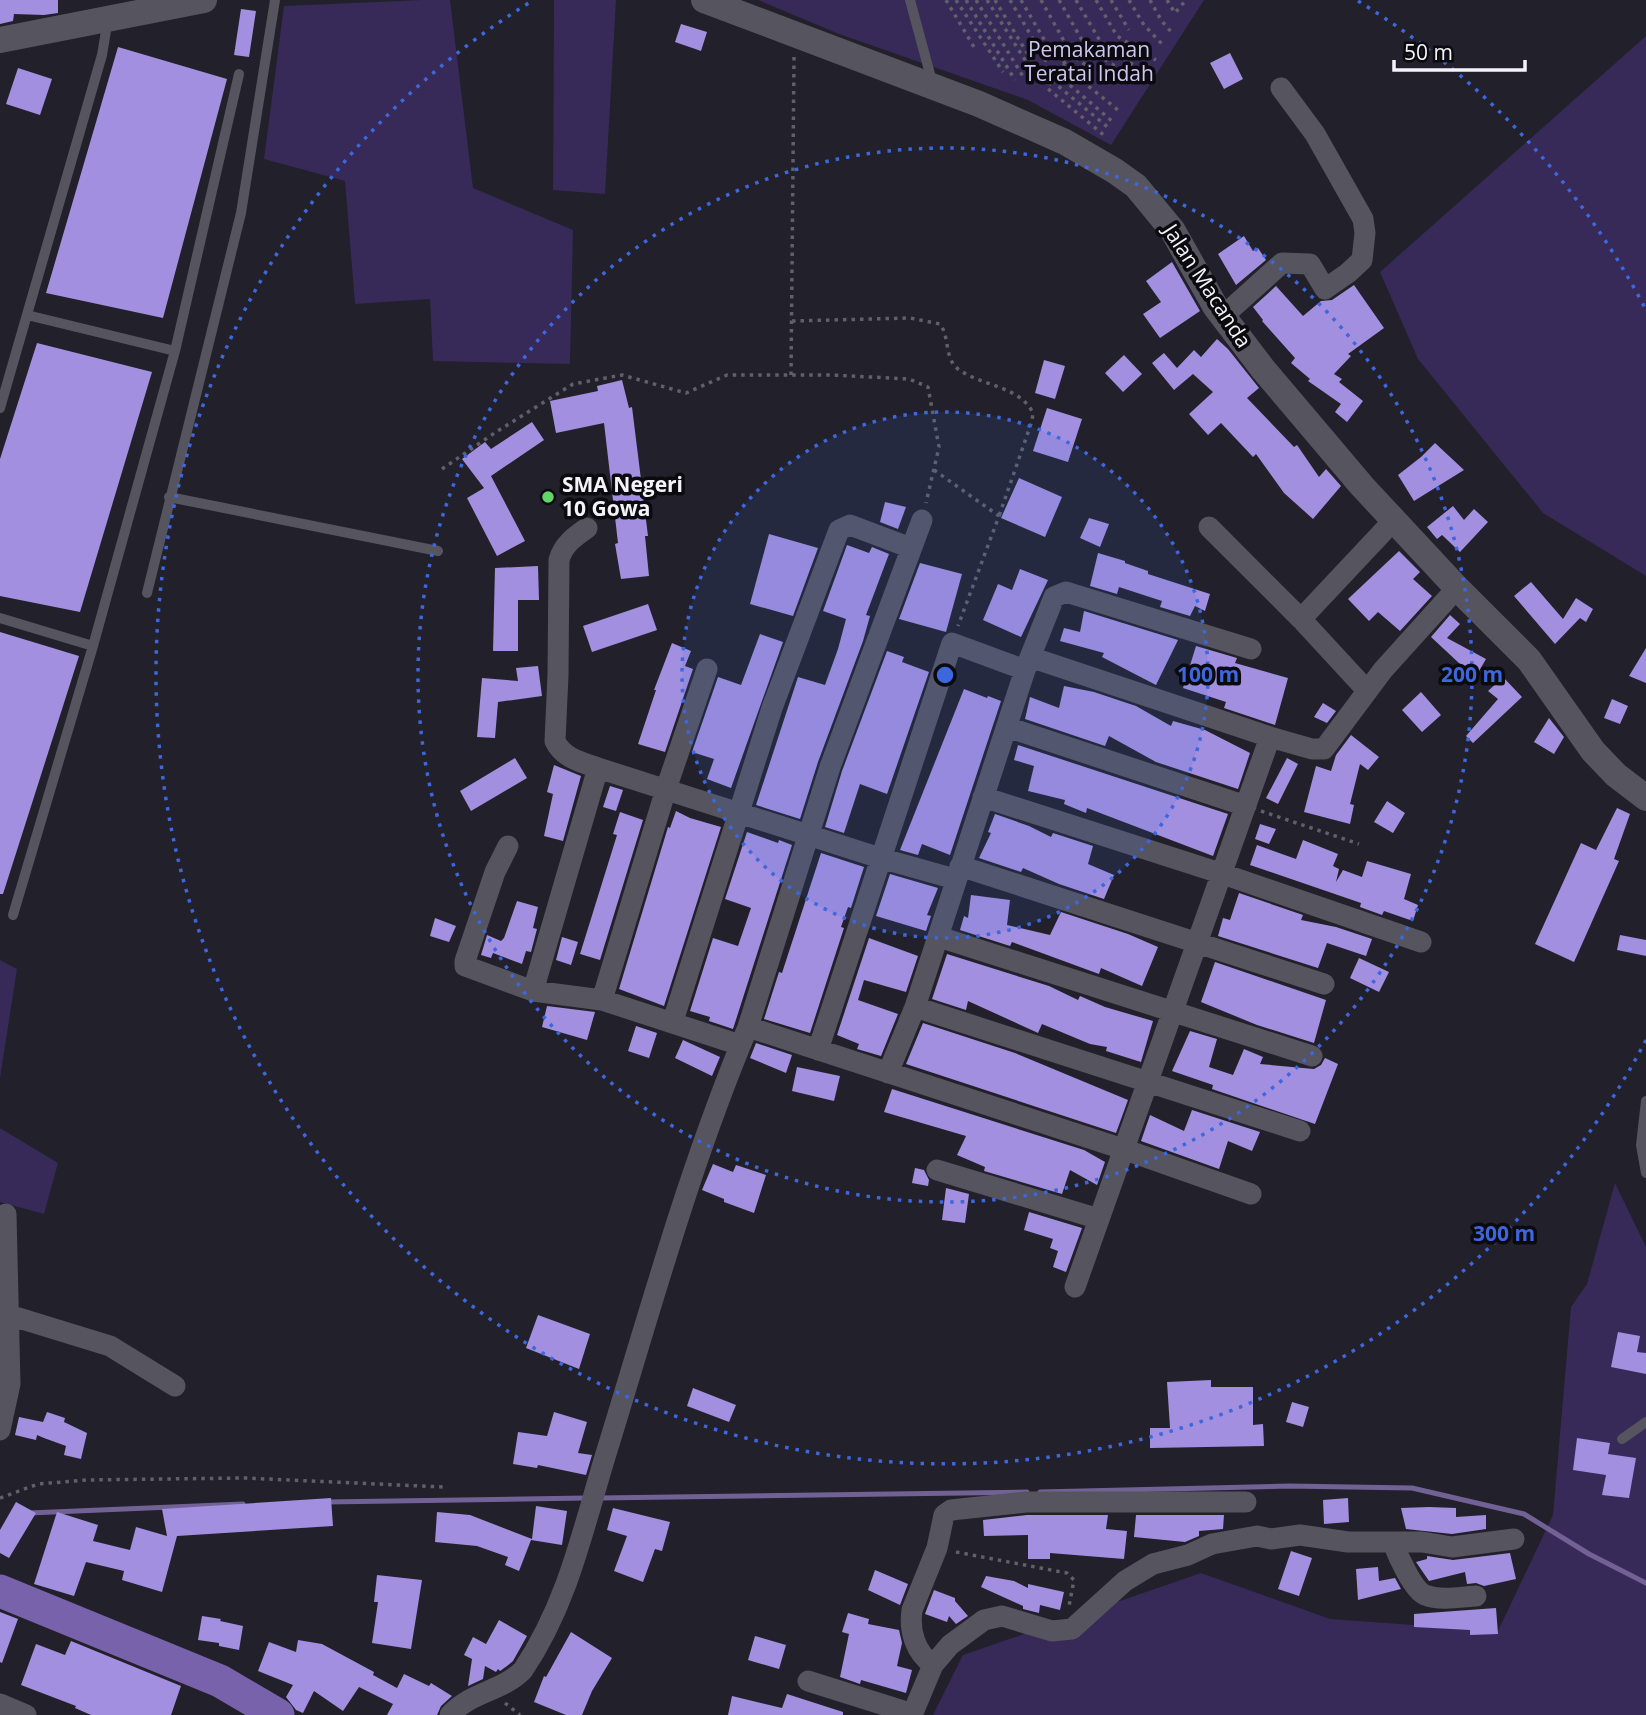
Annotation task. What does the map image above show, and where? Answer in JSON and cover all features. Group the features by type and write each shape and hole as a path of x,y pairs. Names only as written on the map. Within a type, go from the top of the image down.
{"main road":[{"path":"0,1591 220,1681 278,1715"}],"street":[{"path":"0,40 204,0"},
{"name":"Jalan Macanda","path":"704,0 979,104 1065,142 1115,171 1136,187 1173,232 1222,317 1335,454 1457,588 1529,660 1593,751 1616,775 1646,798"},
{"path":"1222,317 1282,264 1310,264 1325,289 1362,260 1365,240 1363,219 1315,134 1281,88"},
{"path":"450,1715 464,1702 518,1675 531,1658 562,1598 577,1558 701,1147 744,1036 830,766 922,520"},
{"path":"1301,619 1394,520"},
{"path":"673,1021 772,708 839,530 850,525 911,548"},
{"path":"1209,527 1301,619 1361,684"},
{"path":"587,528 562,550 559,559 555,741 567,756 880,858 958,873 1324,984"},
{"path":"818,1050 952,643 1312,749 1326,747 1383,670 1457,588"},
{"path":"888,1073 915,1007 983,797 1052,601 1060,593 1066,592 1251,649"},
{"path":"602,1000 666,789 707,669"},
{"path":"1007,727 1246,806"},
{"path":"1075,1287 1147,1080 1199,944 1270,737"},
{"path":"533,991 598,768"},
{"path":"983,797 1223,874 1421,942"},
{"path":"508,846 495,873 464,964 469,969 533,991 602,1000 673,1021 818,1050 1123,1149 1251,1194"},
{"path":"939,937 1312,1056"},
{"path":"915,1007 1300,1131"},
{"path":"937,1170 1099,1219"},
{"path":"0,1430 10,1384 6,1214"},
{"path":"9,1315 110,1346 175,1386"},
{"path":"933,1665 915,1642 910,1620 937,1548 944,1516 957,1508 1026,1502 1246,1502"},
{"path":"808,1681 912,1715 933,1665 950,1645 984,1620 1010,1616 1052,1631 1072,1629 1125,1581 1153,1564 1188,1555 1212,1544 1259,1536 1271,1539 1300,1535 1348,1542 1422,1542 1452,1547 1514,1539"},
{"path":"1393,1543 1399,1559 1419,1591 1441,1597 1476,1596"},
{"path":"0,1704 26,1715"}],"lane":[{"path":"147,593 241,213 275,0"},
{"path":"910,0 934,87"},
{"path":"0,408 102,55 108,19"},
{"path":"13,915 93,646 176,351 239,74"},
{"path":"27,315 176,351"},
{"path":"169,497 438,551"},
{"path":"0,618 93,646"},
{"path":"1646,1101 1641,1145 1646,1174"},
{"path":"1622,1439 1646,1422"}],"path":[{"path":"946,0 974,47"},
{"path":"956,0 1003,72"},
{"path":"966,0 1015,79"},
{"path":"976,0 1024,78"},
{"path":"986,0 1032,71"},
{"path":"995,0 1038,71"},
{"path":"1010,0 1049,66"},
{"path":"1021,0 1056,60"},
{"path":"1041,0 1073,57 1109,79"},
{"path":"1059,0 1086,47 1141,83"},
{"path":"1076,0 1103,46 1146,73"},
{"path":"1096,0 1117,36 1156,60"},
{"path":"1111,0 1129,30"},
{"path":"1129,0 1144,25 1162,44"},
{"path":"1150,0 1172,33"},
{"path":"1167,0 1175,13 1186,0"},
{"path":"791,375 794,53 802,36"},
{"path":"1073,57 1062,65 1047,88 1105,136"},
{"path":"1062,65 1118,110"},
{"path":"1057,74 1114,122"},
{"path":"1052,81 1110,129"},
{"path":"792,321 910,318 940,324 956,368 1023,399 1032,413 1032,421 999,516 952,643"},
{"path":"442,469 573,384 622,374 686,393 727,375 909,379 928,387 939,447 922,520"},
{"path":"933,470 999,516"},
{"path":"1246,806 1359,844"},
{"path":"0,1498 38,1484 86,1480 246,1478 443,1487"},
{"path":"937,1548 1061,1571 1074,1580 1073,1591"}],"green space":[{"path":"450,0 473,188 573,230 570,364 433,361 430,299 355,304 345,181 264,159 284,6"},
{"path":"554,0 616,0 605,194 553,190"},
{"name":"Pemakaman Teratai Indah","path":"758,0 1204,0 1111,145 1028,100 839,34"},
{"path":"1646,36 1646,576 1543,513 1418,359 1380,272"},
{"path":"0,960 17,969 0,1078"},
{"path":"0,1128 58,1163 44,1214 0,1202"},
{"path":"1615,1183 1646,1247 1646,1715 933,1715 963,1655 1201,1573 1330,1619 1498,1631 1553,1515 1571,1307 1587,1284"}],"building":[{"path":"0,0 58,0 58,13 14,14 13,21 0,24"},
{"path":"241,9 256,11 249,57 234,55"},
{"path":"681,24 707,32 701,51 675,42"},
{"path":"118,47 227,79 163,318 46,293"},
{"path":"1230,53 1243,79 1224,89 1210,63"},
{"path":"18,68 52,79 40,115 6,104"},
{"path":"1244,236 1253,251 1258,248 1266,260 1236,285 1218,254"},
{"path":"1172,262 1200,311 1160,338 1143,314 1161,302 1146,281"},
{"path":"1354,285 1384,328 1348,354 1351,356 1334,374 1342,379 1339,382 1363,401 1347,422 1335,412 1341,404 1308,381 1310,379 1291,363 1295,358 1253,307 1276,286 1303,316 1321,301 1332,300"},
{"path":"1217,339 1259,388 1247,398 1294,447 1297,445 1319,477 1326,469 1341,486 1313,519 1284,493 1256,454 1253,457 1221,423 1208,435 1189,414 1213,392 1193,374 1174,390 1152,363 1164,353 1177,368 1194,350 1201,357"},
{"path":"37,343 152,372 80,612 0,596 0,459"},
{"path":"1124,355 1142,374 1123,392 1105,373"},
{"path":"1044,360 1065,366 1055,399 1035,393"},
{"path":"622,380 629,408 632,407 648,536 645,536 649,576 621,579 615,544 618,543 604,423 556,433 550,401 598,391 597,386"},
{"path":"1047,408 1082,419 1068,462 1033,451"},
{"path":"532,422 544,440 491,476 525,541 497,556 467,498 484,488 462,459 485,442 491,449"},
{"path":"1435,443 1464,470 1414,501 1398,475"},
{"path":"1019,478 1062,497 1045,537 1001,518"},
{"path":"885,502 906,507 898,529 880,522"},
{"path":"1453,506 1464,520 1474,509 1488,522 1460,552 1442,535 1437,539 1427,527"},
{"path":"1089,518 1109,524 1100,547 1080,538"},
{"path":"769,534 818,548 793,616 750,604"},
{"path":"847,545 869,553 872,547 889,554 866,615 870,616 863,641 800,819 756,805 798,677 825,685 838,649 846,619 823,611"},
{"path":"1399,551 1420,572 1413,579 1432,596 1400,631 1378,612 1369,621 1348,599"},
{"path":"1098,553 1125,561 1148,571 1148,574 1210,594 1205,611 1195,606 1190,616 1160,607 1162,601 1119,587 1117,594 1090,586"},
{"path":"920,563 962,574 946,632 899,619"},
{"path":"538,566 539,600 518,600 518,651 493,651 495,568"},
{"path":"1020,569 1048,580 1021,637 983,620 998,584 1012,590"},
{"path":"1531,582 1563,619 1576,598 1593,609 1586,622 1580,618 1555,644 1514,596"},
{"path":"648,604 657,630 592,652 583,626"},
{"path":"1084,611 1178,640 1156,685 1102,657 1104,653 1060,641 1064,628 1080,632"},
{"path":"1450,615 1460,624 1447,638 1486,659 1475,678 1431,637"},
{"path":"0,632 79,656 3,894 0,894"},
{"path":"760,634 783,642 731,788 707,779 714,759 692,752 718,677 741,685"},
{"path":"672,643 691,651 685,666 693,669 665,752 638,744"},
{"path":"1196,646 1237,658 1235,663 1288,678 1275,725 1224,708 1226,702 1183,688"},
{"path":"1646,648 1646,683 1629,676"},
{"path":"887,651 904,657 902,662 929,672 887,794 860,784 844,833 825,827 842,771"},
{"path":"538,666 542,696 498,702 495,738 477,737 482,678 518,681 516,668"},
{"path":"1503,677 1522,697 1473,743 1466,736 1498,699 1488,691"},
{"path":"1064,686 1094,692 1136,706 1171,726 1173,721 1205,730 1250,753 1238,789 1156,762 1109,736 1105,746 1025,719 1030,697 1059,708"},
{"path":"964,689 1001,701 950,855 922,844 918,855 900,850"},
{"path":"1421,692 1441,715 1422,732 1402,710"},
{"path":"1612,699 1628,706 1620,724 1604,718"},
{"path":"1323,703 1336,711 1327,723 1314,717"},
{"path":"1549,718 1564,737 1554,754 1534,742"},
{"path":"1351,735 1379,757 1368,770 1360,764 1350,804 1354,805 1350,824 1304,812 1316,766 1331,771 1336,755"},
{"path":"1018,745 1228,814 1213,856 1087,808 1086,813 1064,804 1065,800 1028,791 1034,766 1014,760"},
{"path":"515,758 527,778 471,811 460,791"},
{"path":"1287,758 1298,764 1278,804 1266,798"},
{"path":"554,765 581,776 563,841 544,836 553,794 547,792"},
{"path":"610,786 623,790 616,811 603,807"},
{"path":"1387,801 1405,813 1393,833 1374,822"},
{"path":"1617,808 1630,814 1614,859 1619,861 1574,962 1535,944 1581,843 1596,850"},
{"path":"676,811 721,827 664,1006 619,989 668,827 670,828"},
{"path":"620,812 643,820 600,960 580,954 617,835 613,834"},
{"path":"995,814 1051,837 1053,833 1093,846 1088,864 1114,875 1104,899 1023,868 1021,872 979,858 991,833 988,832"},
{"path":"1260,824 1276,829 1269,844 1255,839"},
{"path":"747,832 792,845 733,1029 709,1021 710,1017 690,1011 713,938 738,946 751,908 725,899"},
{"path":"1303,840 1338,854 1333,866 1339,869 1336,882 1343,870 1362,877 1367,861 1411,874 1404,899 1418,905 1413,921 1384,911 1382,915 1360,907 1361,903 1250,865 1257,845 1296,859"},
{"path":"821,853 864,867 851,908 848,907 841,927 844,928 810,1033 764,1019"},
{"path":"890,874 938,888 927,915 931,916 926,931 876,916"},
{"path":"1239,893 1303,915 1301,920 1336,927 1372,939 1366,956 1327,943 1318,968 1218,936 1223,918 1230,920"},
{"path":"971,895 1010,900 1007,925 1050,935 1061,912 1158,947 1142,986 1101,968 1099,974 1012,942 1010,946 960,930 964,916 968,918"},
{"path":"517,901 538,907 533,928 537,929 531,952 526,951 522,964 493,953 491,958 481,955 487,935 501,941 504,938"},
{"path":"435,918 456,926 449,942 430,936"},
{"path":"1620,935 1646,940 1646,956 1617,950"},
{"path":"562,937 578,942 571,965 556,960"},
{"path":"869,938 918,956 906,992 864,980 858,1000 898,1014 881,1056 857,1049 859,1044 837,1035"},
{"path":"947,954 1049,986 1078,1000 1080,996 1105,1007 1153,1021 1141,1062 1106,1051 1107,1047 1090,1044 1042,1024 1038,1033 968,1001 966,1010 932,999"},
{"path":"1359,958 1389,972 1379,992 1350,978"},
{"path":"1215,962 1326,1000 1314,1043 1257,1025 1201,1002"},
{"path":"547,1006 595,1012 587,1040 542,1027"},
{"path":"923,1023 1015,1053 1128,1100 1116,1133 906,1064"},
{"path":"636,1026 657,1033 649,1058 628,1051"},
{"path":"1190,1031 1217,1039 1209,1067 1233,1075 1244,1049 1263,1057 1260,1064 1314,1069 1321,1065 1325,1058 1338,1064 1315,1124 1212,1089 1213,1085 1172,1071"},
{"path":"683,1040 720,1057 712,1076 675,1058"},
{"path":"756,1043 792,1055 786,1073 750,1058"},
{"path":"797,1067 840,1076 834,1101 792,1091"},
{"path":"892,1089 1084,1150 1105,1162 1097,1185 1070,1170 1062,1194 984,1171 985,1167 957,1155 966,1136 884,1112"},
{"path":"1192,1110 1260,1132 1252,1151 1228,1141 1219,1169 1141,1141 1150,1115 1184,1131"},
{"path":"713,1164 733,1172 736,1165 766,1175 754,1213 702,1190"},
{"path":"915,1168 924,1170 929,1180 928,1186 912,1183"},
{"path":"946,1188 969,1194 965,1223 942,1220"},
{"path":"1029,1212 1082,1228 1066,1272 1053,1267 1058,1251 1050,1248 1053,1239 1024,1230"},
{"path":"538,1315 590,1334 579,1369 526,1348"},
{"path":"1618,1332 1640,1336 1637,1352 1646,1353 1646,1374 1611,1367"},
{"path":"1211,1380 1211,1387 1253,1387 1253,1425 1263,1424 1264,1446 1150,1448 1150,1428 1170,1428 1167,1382"},
{"path":"693,1388 736,1405 729,1422 687,1406"},
{"path":"1292,1402 1309,1407 1303,1427 1286,1422"},
{"path":"47,1412 65,1418 64,1422 87,1433 81,1459 64,1455 66,1446 37,1435 36,1440 15,1435 19,1417 43,1422"},
{"path":"554,1412 587,1422 578,1453 592,1455 586,1475 538,1465 537,1468 513,1464 518,1432 547,1436"},
{"path":"1577,1438 1610,1443 1608,1454 1636,1458 1629,1498 1602,1495 1606,1475 1573,1470"},
{"path":"331,1498 333,1526 177,1536 162,1592 122,1580 124,1571 86,1562 74,1596 34,1584 57,1512 98,1525 93,1541 130,1550 136,1527 167,1536 162,1509"},
{"path":"1348,1498 1349,1522 1324,1524 1323,1500"},
{"path":"16,1502 36,1513 9,1558 0,1553 0,1530"},
{"path":"536,1506 567,1511 562,1545 531,1540 519,1571 505,1565 508,1557 477,1546 435,1542 437,1512 470,1515 532,1539"},
{"path":"613,1508 670,1522 662,1551 655,1549 643,1582 614,1571 627,1536 607,1530"},
{"path":"1401,1508 1456,1508 1456,1517 1486,1515 1486,1529 1452,1534 1406,1529"},
{"path":"1027,1515 1108,1515 1106,1529 1127,1531 1124,1559 1050,1553 1050,1559 1028,1559 1028,1535 984,1536 983,1520"},
{"path":"1136,1515 1224,1515 1223,1529 1199,1531 1199,1536 1185,1542 1134,1537"},
{"path":"1291,1551 1312,1558 1299,1596 1278,1589"},
{"path":"1510,1553 1516,1579 1484,1586 1467,1584 1465,1572 1429,1581 1416,1562 1427,1559 1427,1556 1453,1560"},
{"path":"1378,1567 1379,1581 1395,1578 1401,1589 1358,1600 1356,1569"},
{"path":"875,1570 908,1584 900,1605 868,1590"},
{"path":"377,1575 422,1580 411,1649 372,1643 378,1602 374,1602"},
{"path":"986,1576 1014,1581 1028,1588 1028,1584 1064,1592 1060,1610 1040,1605 1039,1613 1023,1609 1023,1606 981,1587"},
{"path":"934,1590 955,1598 968,1616 956,1624 949,1616 947,1622 925,1614"},
{"path":"1496,1608 1498,1634 1470,1635 1470,1630 1414,1627 1414,1614"},
{"path":"0,1612 18,1619 2,1663 0,1662"},
{"path":"848,1613 869,1619 868,1624 899,1630 902,1643 897,1666 912,1670 906,1693 840,1677 849,1634 842,1632"},
{"path":"202,1616 243,1626 239,1650 198,1640"},
{"path":"499,1620 527,1636 513,1661 496,1672 485,1666 483,1679 468,1686 472,1659 464,1655 473,1637 486,1644"},
{"path":"571,1632 612,1658 592,1691 582,1715 566,1715 534,1702 544,1676 546,1677"},
{"path":"755,1636 786,1645 779,1669 748,1660"},
{"path":"298,1640 322,1644 374,1672 373,1675 397,1688 404,1674 429,1686 431,1683 452,1696 441,1706 437,1715 387,1715 393,1704 359,1687 343,1711 314,1691 303,1713 296,1710 286,1697 293,1685 258,1671 269,1642 296,1652"},
{"path":"71,1641 181,1686 171,1715 91,1715 75,1708 76,1706 21,1685 36,1644 65,1655"},
{"path":"787,1694 843,1712 843,1715 728,1715 732,1696 782,1708"}],"waterway":[{"path":"1040,1492 1289,1486 1412,1488 1524,1514 1589,1554 1646,1583"},
{"path":"599,1498 1027,1492"},
{"path":"326,1502 586,1498"},
{"path":"29,1513 243,1504"}],"place":[{"name":"SMA Negeri 10 Gowa","path":"548,497"}]}
